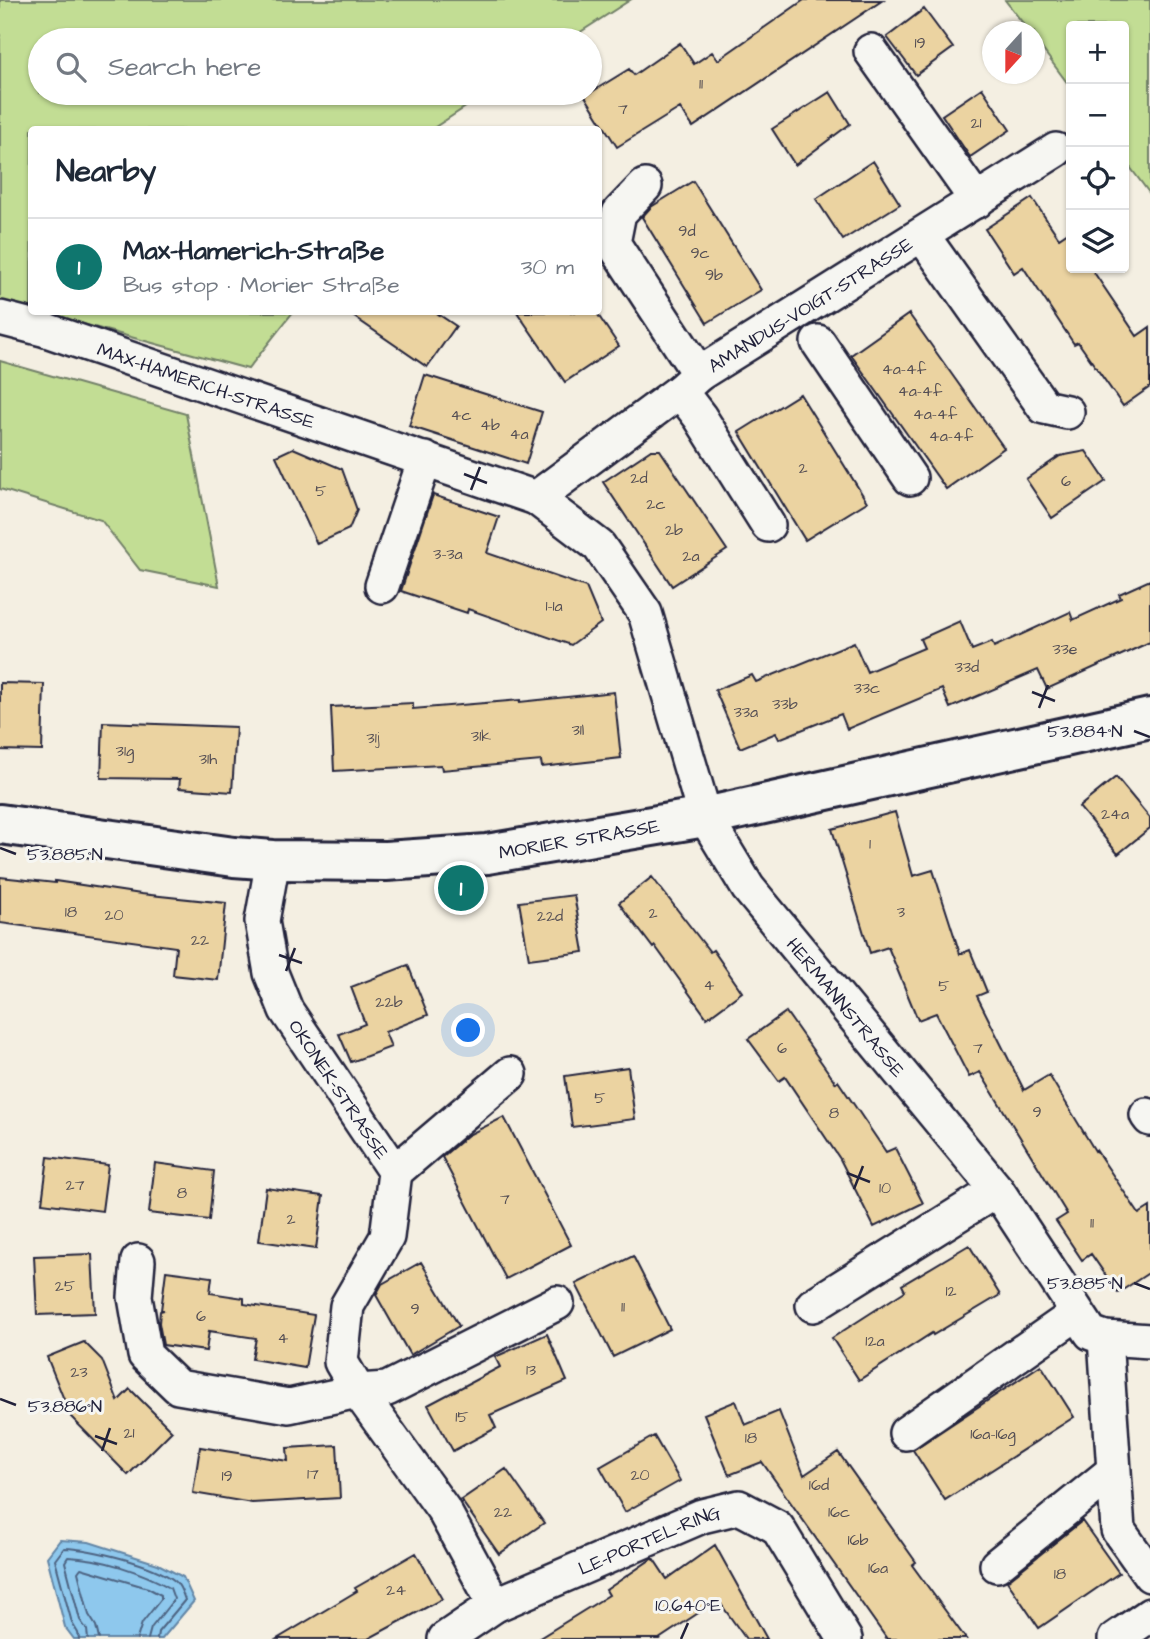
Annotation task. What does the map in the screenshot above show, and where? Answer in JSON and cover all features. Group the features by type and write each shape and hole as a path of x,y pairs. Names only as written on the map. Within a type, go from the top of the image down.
{"main road":[{"name":"MORIER STRASSE","path":"0,824 272,860 386,861 487,854 705,817 1150,718"}],"street":[{"path":"871,51 977,201"},
{"name":"AMANDUS-VOIGT-STRASSE","path":"536,498 689,383 1056,150"},
{"name":"AMANDUS-VOIGT-STRASSE","path":"645,186 619,213 613,243 689,383"},
{"name":"AMANDUS-VOIGT-STRASSE","path":"922,234 1044,407 1067,411"},
{"name":"MAX-HAMERICH-STRASSE","path":"0,318 43,330 536,498 599,546 645,613 705,817"},
{"path":"818,342 910,478"},
{"path":"689,383 700,417 768,525"},
{"path":"382,586 425,459"},
{"name":"HERMANNSTRASSE","path":"705,817 748,887 997,1190 1091,1333 1105,1338"},
{"name":"OKONEK-STRASSE","path":"272,860 262,921 271,973 293,1021 395,1172 387,1237 347,1306 341,1362 358,1391 443,1509 495,1605"},
{"path":"395,1172 510,1074"},
{"path":"813,1306 997,1190"},
{"path":"138,1261 135,1297 145,1355 178,1387 289,1406 358,1391 387,1389 557,1303"},
{"path":"906,1433 1076,1314"},
{"path":"1150,1341 1105,1338 1118,1530 1150,1575"},
{"path":"997,1565 1112,1472"},
{"name":"LE-PORTEL-RING","path":"445,1639 495,1605 702,1516 739,1507 777,1527 845,1639"},
{"path":"1115,1639 1150,1615"}],"green space":[{"path":"0,0 630,0 587,28 28,28 28,105 469,105 437,126 28,126 28,309 0,301"},
{"path":"1005,0 1150,0 1150,194 1129,166 1129,21 1066,21 1066,81 1045,53 1045,21 1021,21"},
{"path":"50,315 291,315 248,369"},
{"path":"0,361 186,414 219,586 140,570 101,520 0,489"}],"water":[{"path":"60,1540 89,1542 158,1564 183,1577 194,1601 162,1639 74,1639 65,1627 47,1557"}],"building":[{"path":"804,0 883,0 693,127 680,108 617,147 591,105 602,105 602,86 629,69 634,75 680,43 694,64 712,52 718,60"},
{"path":"924,9 953,48 916,75 887,37"},
{"path":"982,88 1010,130 970,157 942,115"},
{"path":"830,92 850,124 795,165 772,129"},
{"path":"873,161 900,204 843,240 816,199"},
{"path":"693,181 761,290 707,323 642,217 651,207"},
{"path":"1032,198 1059,238 1066,233 1066,273 1094,273 1137,336 1150,327 1150,387 1123,406 1078,342 1074,344 1023,267 1014,273 985,229"},
{"path":"909,314 1004,448 946,489 851,355"},
{"path":"351,315 440,315 456,326 427,367"},
{"path":"519,315 598,315 619,346 565,382"},
{"path":"425,375 542,412 526,464 409,426"},
{"path":"800,394 867,502 805,540 739,432"},
{"path":"293,448 342,469 357,510 349,529 317,544 276,456"},
{"path":"651,450 660,450 727,550 672,586 603,482"},
{"path":"1086,451 1106,481 1052,518 1026,479 1060,456"},
{"path":"433,495 499,517 487,553 586,587 601,623 571,645 468,609 467,613 401,591"},
{"path":"1150,580 1150,642 1047,689 1038,670 950,708 942,689 847,729 841,714 779,739 776,733 740,748 715,690 752,675 756,682 854,642 867,672 924,648 920,639 960,621 972,650 992,642 994,647 1070,612 1073,620 1121,598 1119,594"},
{"path":"0,683 44,684 42,751 0,750"},
{"path":"614,692 621,758 542,767 541,761 442,770 441,765 334,771 331,707 413,703 413,709"},
{"path":"103,722 236,727 232,792 179,788 180,779 101,778"},
{"path":"1116,777 1150,818 1150,828 1118,854 1079,807"},
{"path":"895,812 913,876 933,870 960,954 970,950 987,992 977,996 1024,1090 1049,1075 1095,1151 1139,1214 1150,1207 1150,1272 1118,1293 1091,1254 1082,1260 1056,1221 1067,1214 980,1072 969,1077 936,1013 918,1020 888,947 870,953 832,829"},
{"path":"0,877 55,881 226,903 218,980 173,975 176,947 0,923"},
{"path":"652,877 710,952 713,950 742,992 707,1018 655,946 653,948 619,903"},
{"path":"574,895 584,952 529,959 519,902"},
{"path":"408,965 428,1015 385,1032 391,1047 351,1062 339,1034 365,1024 351,987"},
{"path":"786,1012 836,1083 838,1081 886,1152 895,1148 923,1203 874,1227 840,1159 785,1077 779,1081 748,1039"},
{"path":"628,1067 635,1119 572,1127 565,1076"},
{"path":"504,1117 571,1245 506,1279 442,1157 468,1135"},
{"path":"48,1157 108,1165 102,1211 42,1203"},
{"path":"155,1163 214,1171 209,1220 149,1213"},
{"path":"266,1188 323,1196 316,1249 259,1241"},
{"path":"969,1245 1000,1295 933,1335 932,1333 859,1380 832,1338 905,1291 902,1285"},
{"path":"92,1254 95,1313 37,1315 34,1256"},
{"path":"633,1256 670,1329 613,1357 576,1284"},
{"path":"421,1262 459,1326 410,1355 376,1295 382,1284"},
{"path":"166,1271 212,1277 210,1293 244,1298 244,1304 314,1315 305,1368 252,1359 256,1338 209,1331 206,1351 163,1345 159,1323 160,1311 164,1310 161,1310"},
{"path":"547,1334 567,1381 490,1415 496,1428 453,1451 428,1405 500,1367 495,1357"},
{"path":"84,1342 102,1360 118,1401 130,1389 172,1431 128,1475 71,1417 47,1357"},
{"path":"1041,1365 1074,1417 945,1500 913,1450"},
{"path":"736,1401 745,1425 779,1411 804,1475 838,1452 916,1562 912,1565 966,1639 887,1639 762,1462 729,1475 704,1414"},
{"path":"654,1436 680,1481 625,1512 600,1467"},
{"path":"337,1445 340,1498 252,1503 193,1493 200,1447 288,1461 287,1448"},
{"path":"506,1469 544,1523 499,1554 461,1500"},
{"path":"1082,1521 1119,1573 1039,1628 1007,1581"},
{"path":"715,1545 767,1639 746,1639 718,1600 659,1639 538,1639 609,1595 606,1590 653,1558 667,1579"},
{"path":"416,1553 442,1599 368,1639 277,1639 357,1591 355,1588"}],"place":[{"name":"Max-Hamerich-Straße","path":"461,888"}]}
